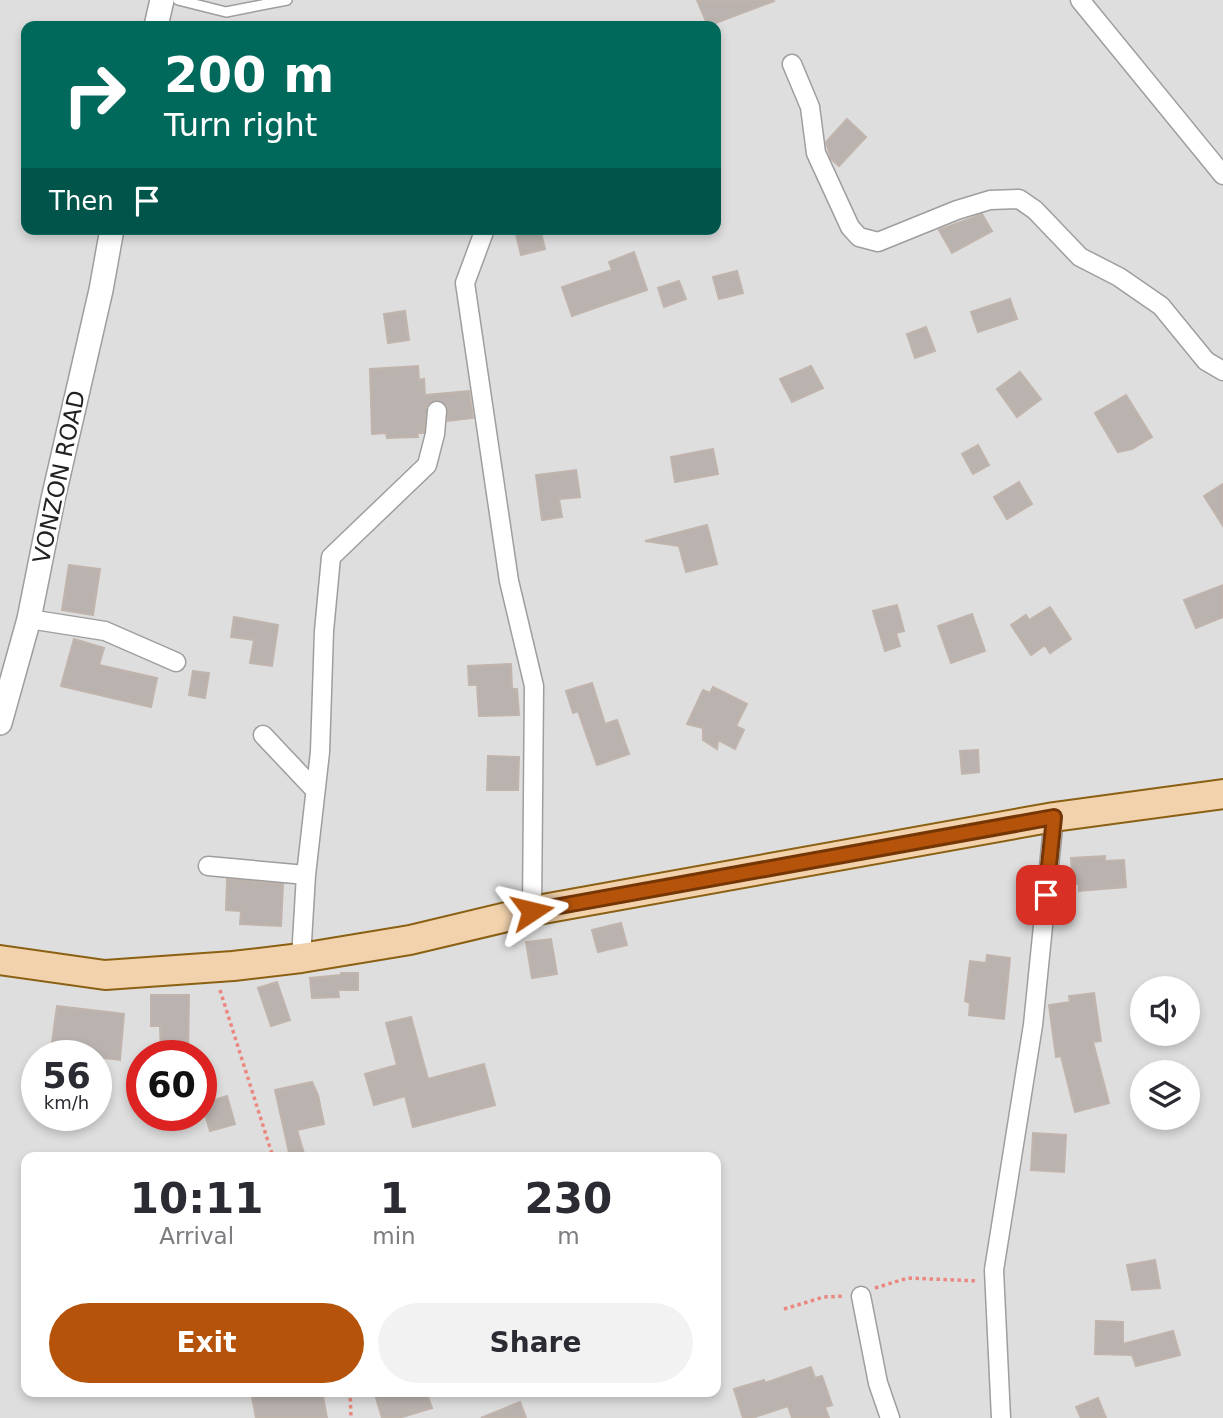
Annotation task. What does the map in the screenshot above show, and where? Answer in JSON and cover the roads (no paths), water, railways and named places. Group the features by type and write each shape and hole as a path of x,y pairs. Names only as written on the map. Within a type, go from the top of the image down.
{"main road":[{"path":"0,960 105,975 214,968 301,958 411,940 532,911 1054,817 1223,794"}],"street":[{"path":"157,21 162,0"},
{"path":"1080,0 1223,174"},
{"path":"792,64 810,107 816,153 850,227 859,237 878,242 957,210 990,200 1019,199 1035,210 1080,257 1119,277 1160,306 1206,361 1223,371"},
{"name":"VONZON ROAD","path":"0,723 29,619 111,235"},
{"path":"483,235 465,283 509,580 534,686 532,911"},
{"path":"301,958 306,875 320,752 324,631 331,557 428,465 437,411"},
{"path":"29,619 105,632 176,662"},
{"path":"263,735 315,790"},
{"path":"1001,1418 994,1270 1033,1025 1054,817"},
{"path":"208,866 306,875"},
{"path":"861,1296 878,1383 890,1418"}],"lane":[{"path":"178,0 226,12 287,0"}]}
